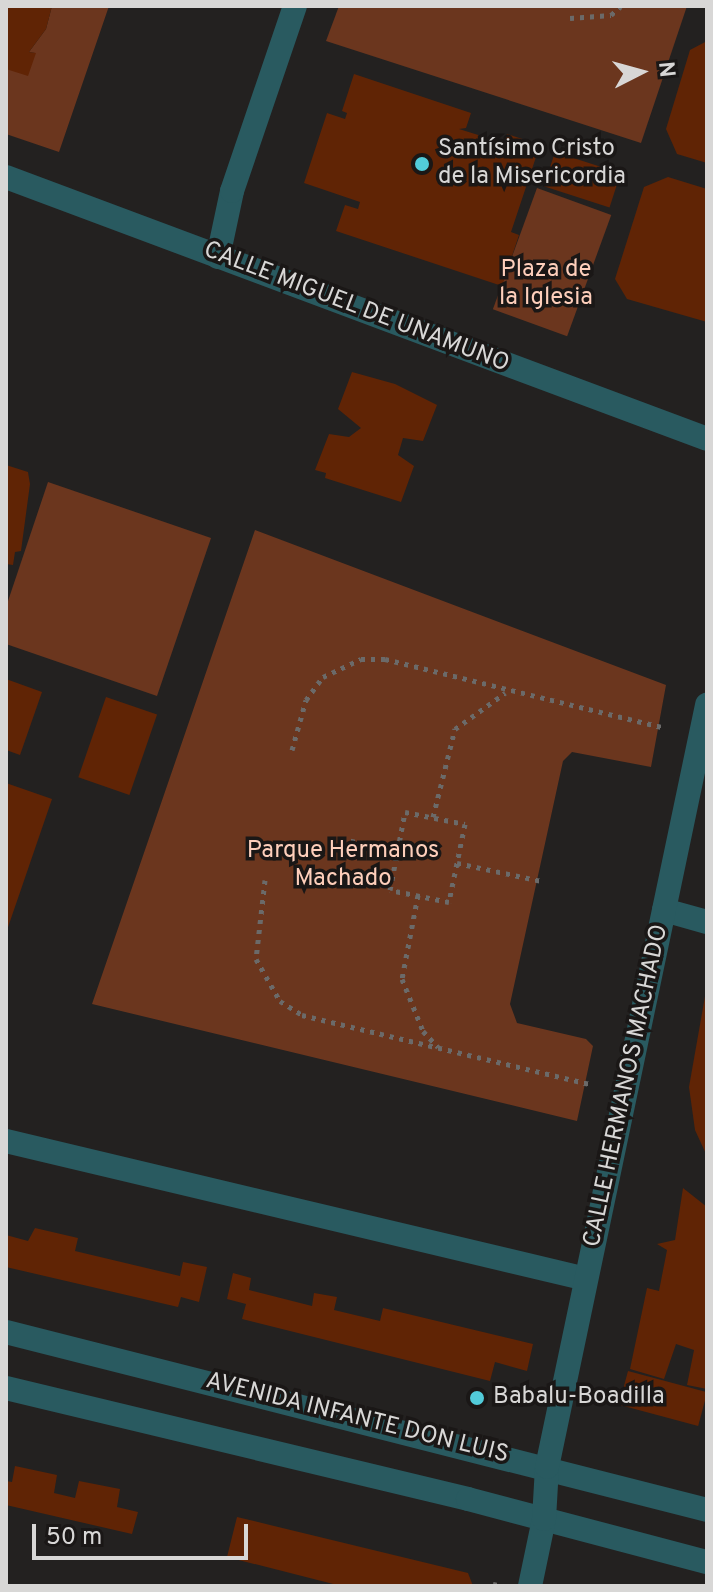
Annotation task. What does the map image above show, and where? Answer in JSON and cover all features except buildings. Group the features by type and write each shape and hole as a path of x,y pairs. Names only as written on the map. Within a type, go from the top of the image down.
{"street":[{"path":"218,257 232,191 295,6"},
{"name":"CALLE MIGUEL DE UNAMUNO","path":"6,177 707,439"},
{"name":"CALLE HERMANOS MACHADO","path":"530,1586 544,1519 547,1467 707,705"},
{"path":"664,910 707,922"},
{"path":"6,1141 586,1279"},
{"name":"AVENIDA INFANTE DON LUIS","path":"6,1332 707,1510"},
{"name":"AVENIDA INFANTE DON LUIS","path":"6,1388 544,1519 707,1562"}],"path":[{"path":"570,18 611,15 621,6"},
{"path":"292,750 306,700 323,677 361,659 385,659 506,693 665,728"},
{"path":"433,817 455,729 506,693"},
{"path":"405,812 465,824 449,902 390,890 398,850 405,812"},
{"path":"341,839 398,850"},
{"path":"457,863 542,881"},
{"path":"265,880 256,959 280,1001 302,1015 593,1085"},
{"path":"418,895 402,979 423,1031 440,1049"},
{"path":"493,1584 503,1586"}],"green space":[{"path":"52,6 109,6 59,152 6,134 6,69 35,53 29,52 46,29"},
{"path":"339,6 687,6 641,143 326,41"},
{"name":"Plaza de la Iglesia","path":"537,188 611,215 567,336 493,309"},
{"path":"48,482 211,538 157,696 6,644 6,607"},
{"name":"Parque Hermanos Machado","path":"255,530 666,685 651,767 572,752 563,761 510,1004 517,1023 586,1039 593,1046 577,1121 92,1004"}],"place":[{"name":"Santísimo Cristo de la Misericordia","path":"422,164"},
{"name":"Babalu-Boadilla","path":"477,1398"}]}
